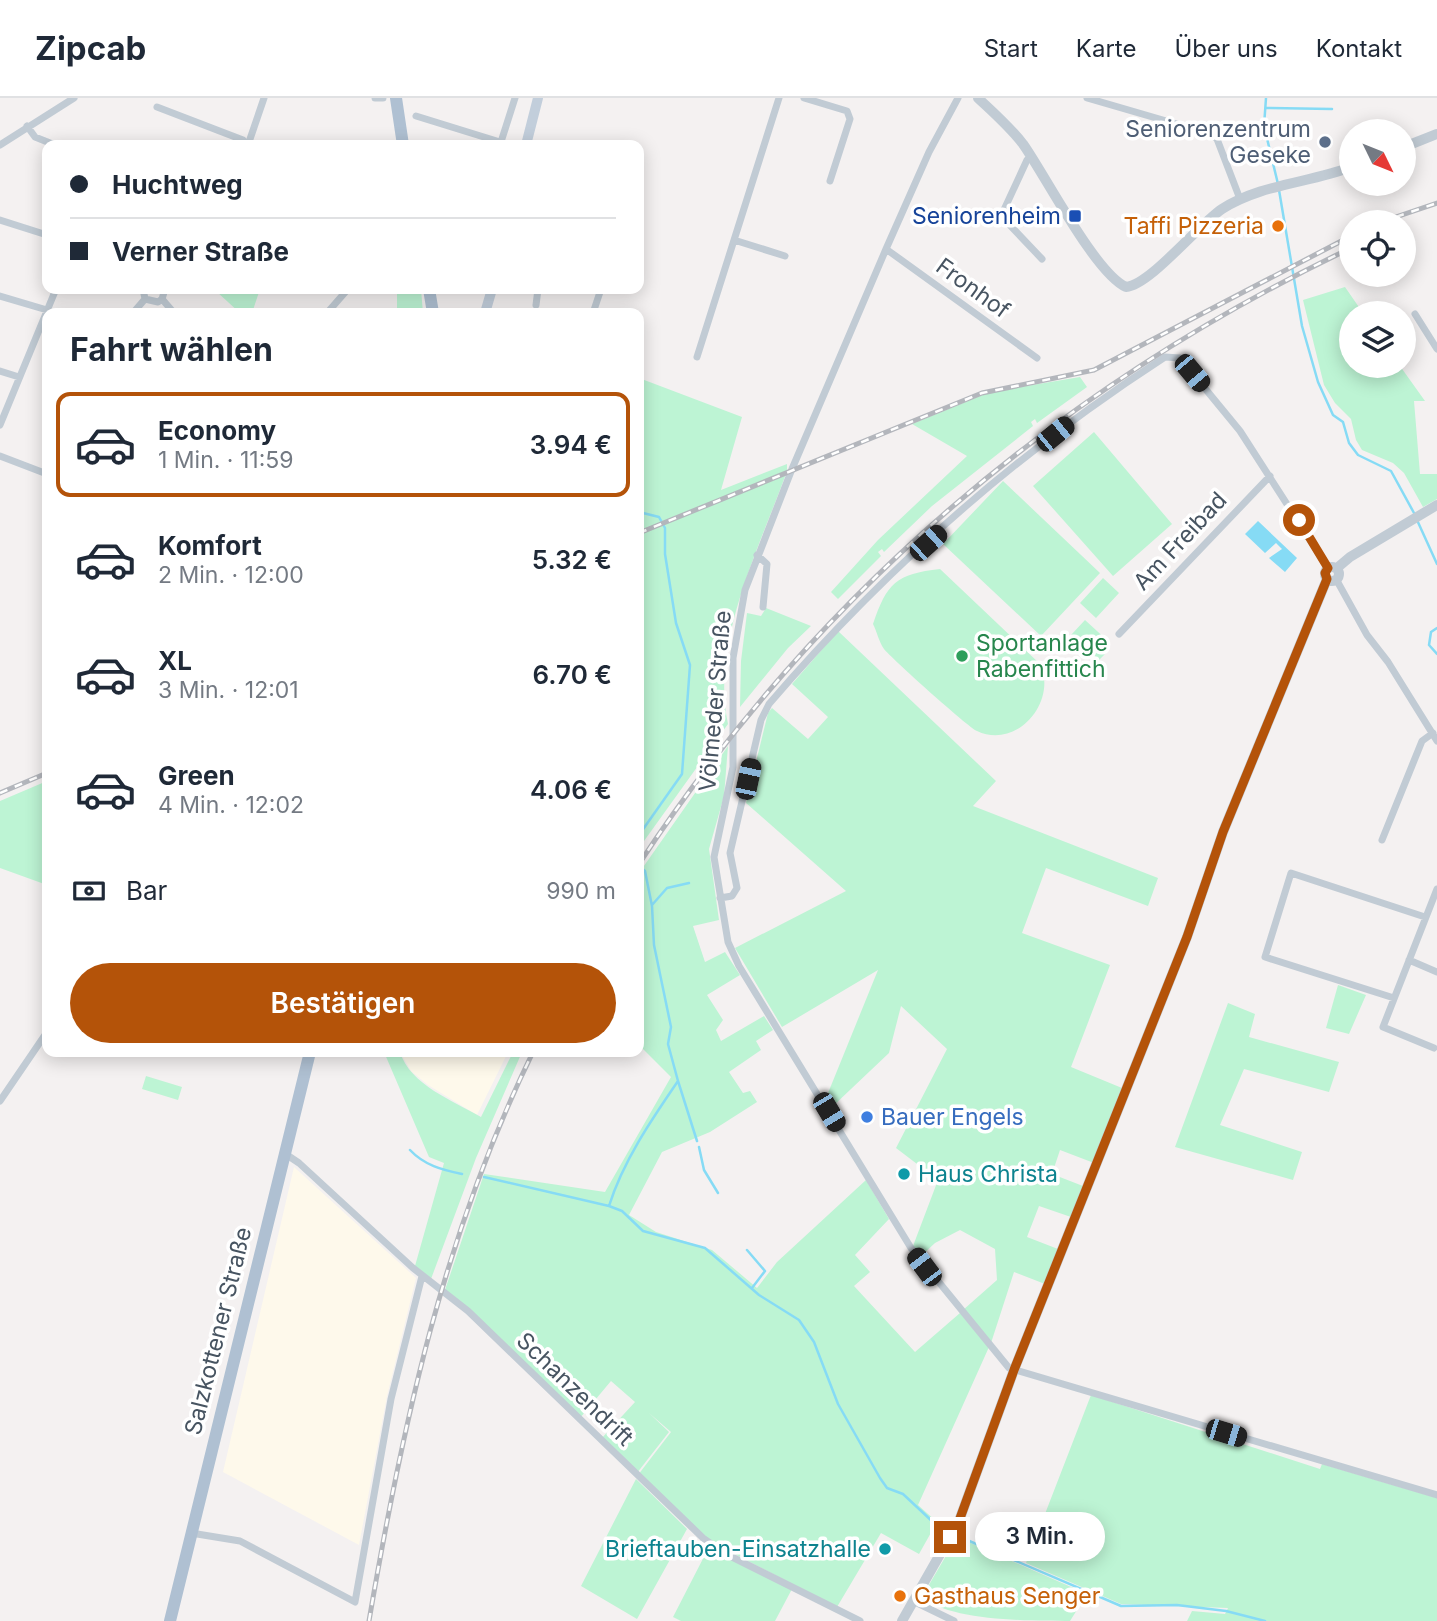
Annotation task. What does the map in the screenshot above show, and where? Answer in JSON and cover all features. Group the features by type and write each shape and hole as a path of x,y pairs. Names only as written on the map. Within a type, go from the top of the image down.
{"main road":[{"path":"396,98 402,140"},
{"path":"527,140 538,98"},
{"name":"Salzkottener Straße","path":"170,1621 309,1057"}],"street":[{"path":"0,145 74,98"},
{"path":"249,140 264,98"},
{"path":"375,98 383,98"},
{"path":"501,140 515,98"},
{"path":"697,357 779,98"},
{"path":"804,98 847,111 850,119 830,181"},
{"name":"Völmeder Straße","path":"958,98 929,152 886,249 757,555 745,590 733,658 733,768 714,857 729,942 739,966 911,1248 938,1285 1009,1368 1437,1495"},
{"path":"978,98 1007,124 1031,157 1066,215 1115,281 1126,287 1135,284 1207,221 1240,199 1339,170"},
{"path":"1087,98 1212,134 1240,199"},
{"path":"157,107 243,140"},
{"path":"416,116 488,140"},
{"path":"27,127 35,137 42,140"},
{"path":"1416,142 1437,134"},
{"path":"1031,157 1027,160 1003,212 1006,221 1042,260"},
{"path":"0,220 42,233"},
{"path":"734,240 785,256"},
{"name":"Fronhof","path":"886,249 1037,358"},
{"path":"144,294 145,299"},
{"path":"145,299 158,302 164,294"},
{"path":"331,308 344,294"},
{"path":"536,304 537,294"},
{"path":"0,296 42,309"},
{"path":"137,308 145,299"},
{"path":"162,299 170,308"},
{"path":"1416,316 1437,349"},
{"path":"0,425 42,322"},
{"path":"720,898 732,896 737,888 730,853 761,720 769,704 855,609 1036,449 1118,387 1173,355 1180,358 1217,403 1270,477 1367,635 1388,662 1435,737 1422,741 1382,840"},
{"path":"0,371 19,377"},
{"path":"0,456 42,472"},
{"name":"Am Freibad","path":"1119,634 1270,477"},
{"path":"902,1621 959,1521 1014,1370 1187,937 1231,812 1332,574 1349,557 1437,505"},
{"name":"Völmeder Straße","path":"757,555 767,564 762,607"},
{"path":"1394,998 1265,957 1291,873 1425,917"},
{"path":"1434,1048 1382,1027 1436,892"},
{"path":"1409,960 1437,972"},
{"path":"0,1101 42,1039"},
{"name":"Schanzendrift","path":"284,1153 299,1163 422,1276 468,1311 703,1538 726,1554 860,1621"},
{"path":"191,1534 240,1541 355,1602 391,1399 422,1276"},
{"path":"913,1601 954,1621"}],"shaded area":[{"path":"403,1057 506,1057 477,1115 428,1085 411,1071"},
{"path":"294,1167 416,1278 387,1396 359,1545 223,1472"}],"green space":[{"path":"1345,287 1355,301 1339,301 1339,378 1409,378 1425,401 1414,401 1420,474 1437,474 1437,499 1423,507 1404,473 1393,463 1362,450 1356,440 1351,419 1335,403 1324,385 1303,300"},
{"path":"219,294 258,294 254,308 235,308"},
{"path":"397,294 421,294 423,308 397,308"},
{"path":"1080,377 1087,387 1037,423 1035,419 1031,422 1033,426 932,506 884,552 882,549 878,552 881,556 838,599 831,592 878,540 967,456 912,424 990,392"},
{"path":"644,380 742,417 721,490 787,464 787,471 752,563 732,628 724,693 728,724 644,841"},
{"path":"1094,432 1172,524 1113,576 1033,486"},
{"path":"1003,481 1100,573 1041,636 943,544"},
{"name":"Sportanlage Rabenfittich","path":"940,569 1040,664 1044,678 1039,706 1030,719 1006,734 992,735 977,731 960,718 889,655 873,624 883,599 895,583 913,574"},
{"path":"1103,578 1119,593 1096,618 1080,603"},
{"path":"766,608 811,626 788,648 740,707 741,661 747,613 761,616"},
{"path":"1085,620 1109,642 1108,651 1099,660 1071,635"},
{"path":"838,631 996,781 973,806 1158,878 1148,906 1046,868 1022,933 1110,965 1071,1067 1122,1088 1094,1163 1060,1150 1052,1174 1083,1186 1071,1217 1039,1206 1027,1237 1058,1249 1045,1284 1014,1272 991,1343 963,1310 997,1280 995,1249 960,1230 935,1243 920,1257 913,1246 938,1180 896,1148 947,1049 901,1006 889,1053 832,1107 826,1098 878,970 782,1027 735,948 846,891 746,803 768,713 772,708 808,739 828,717 792,684"},
{"path":"728,746 724,796 709,849 719,920 693,926 705,962 725,952 740,975 707,995 723,1020 716,1030 721,1041 764,1016 773,1030 756,1041 761,1050 729,1072 743,1093 750,1091 757,1102 710,1132 662,1152 629,1215 656,1232 712,1250 757,1288 777,1262 866,1180 889,1219 855,1255 870,1272 854,1286 915,1352 960,1313 989,1347 918,1505 937,1522 919,1554 881,1533 837,1607 709,1541 638,1475 671,1432 649,1413 669,1432 637,1473 601,1439 635,1402 611,1381 580,1418 445,1290 484,1174 605,1192 671,1077 644,1050 644,866"},
{"path":"42,783 42,883 0,868 0,801"},
{"path":"1338,985 1366,995 1349,1034 1326,1028"},
{"path":"1228,1003 1255,1014 1249,1037 1339,1062 1329,1092 1244,1069 1220,1125 1302,1152 1293,1180 1175,1147"},
{"path":"386,1057 402,1057 413,1074 423,1083 481,1117 511,1057 520,1057 476,1158 431,1279 415,1266 444,1163 429,1157"},
{"path":"146,1076 182,1087 178,1100 142,1089"},
{"path":"1091,1395 1320,1469 1322,1464 1437,1498 1437,1621 1187,1621 1192,1611 1225,1614 1228,1608 1121,1604 1026,1563"},
{"path":"636,1479 687,1529 637,1619 581,1586"},
{"path":"957,1537 1087,1594 1070,1621 989,1618 948,1610 933,1604 923,1595"},
{"path":"709,1547 792,1589 775,1621 681,1621 673,1617"}],"water":[{"path":"1258,521 1297,558 1285,572 1269,558 1282,549 1276,543 1265,553 1245,534"}],"waterway":[{"path":"1266,98 1264,126 1278,184"},
{"path":"1266,108 1332,109"},
{"path":"1279,190 1302,326 1318,382 1333,415 1343,422 1349,443 1358,455 1391,471 1414,513"},
{"path":"644,513 659,517 665,528 665,554 676,623 690,665 682,774 644,828"},
{"path":"1417,520 1437,564"},
{"path":"1437,628 1431,632 1429,645 1437,654"},
{"path":"609,1206 630,1157 678,1081 668,1044 671,1027 654,945 652,906 644,870"},
{"path":"652,905 667,888 689,883"},
{"path":"678,1081 697,1141"},
{"path":"699,1147 704,1170 718,1193"},
{"path":"410,1150 421,1160 462,1174"},
{"path":"484,1177 609,1206 622,1211 643,1231 705,1248 759,1295 799,1320 814,1342 838,1404 880,1478 887,1488 903,1494 934,1523 960,1537 1121,1606 1177,1605 1226,1611 1265,1621"},
{"path":"747,1250 765,1271 752,1288"}],"railway":[{"path":"1416,210 1437,203"},
{"path":"644,531 982,393 1094,370 1339,242"},
{"path":"644,857 708,766 784,673 865,587 952,507 1045,433 1142,365 1244,303 1339,254"},
{"path":"0,793 42,775"},
{"path":"369,1621 396,1474 430,1330 475,1190 531,1057"}],"place":[{"name":"Seniorenzentrum Geseke","path":"1325,142"},
{"name":"Seniorenheim","path":"1075,216"},
{"name":"Taffi Pizzeria","path":"1278,226"},
{"name":"Sportanlage Rabenfittich","path":"962,656"},
{"name":"Bauer Engels","path":"867,1117"},
{"name":"Haus Christa","path":"904,1174"},
{"name":"Brieftauben-Einsatzhalle","path":"885,1549"},
{"name":"Gasthaus Senger","path":"900,1596"}],"route":[{"path":"950,1537 959,1521 1014,1370 1059,1264 1134,1065 1187,937 1231,812 1327,579 1325,571 1328,568 1299,520"}]}
